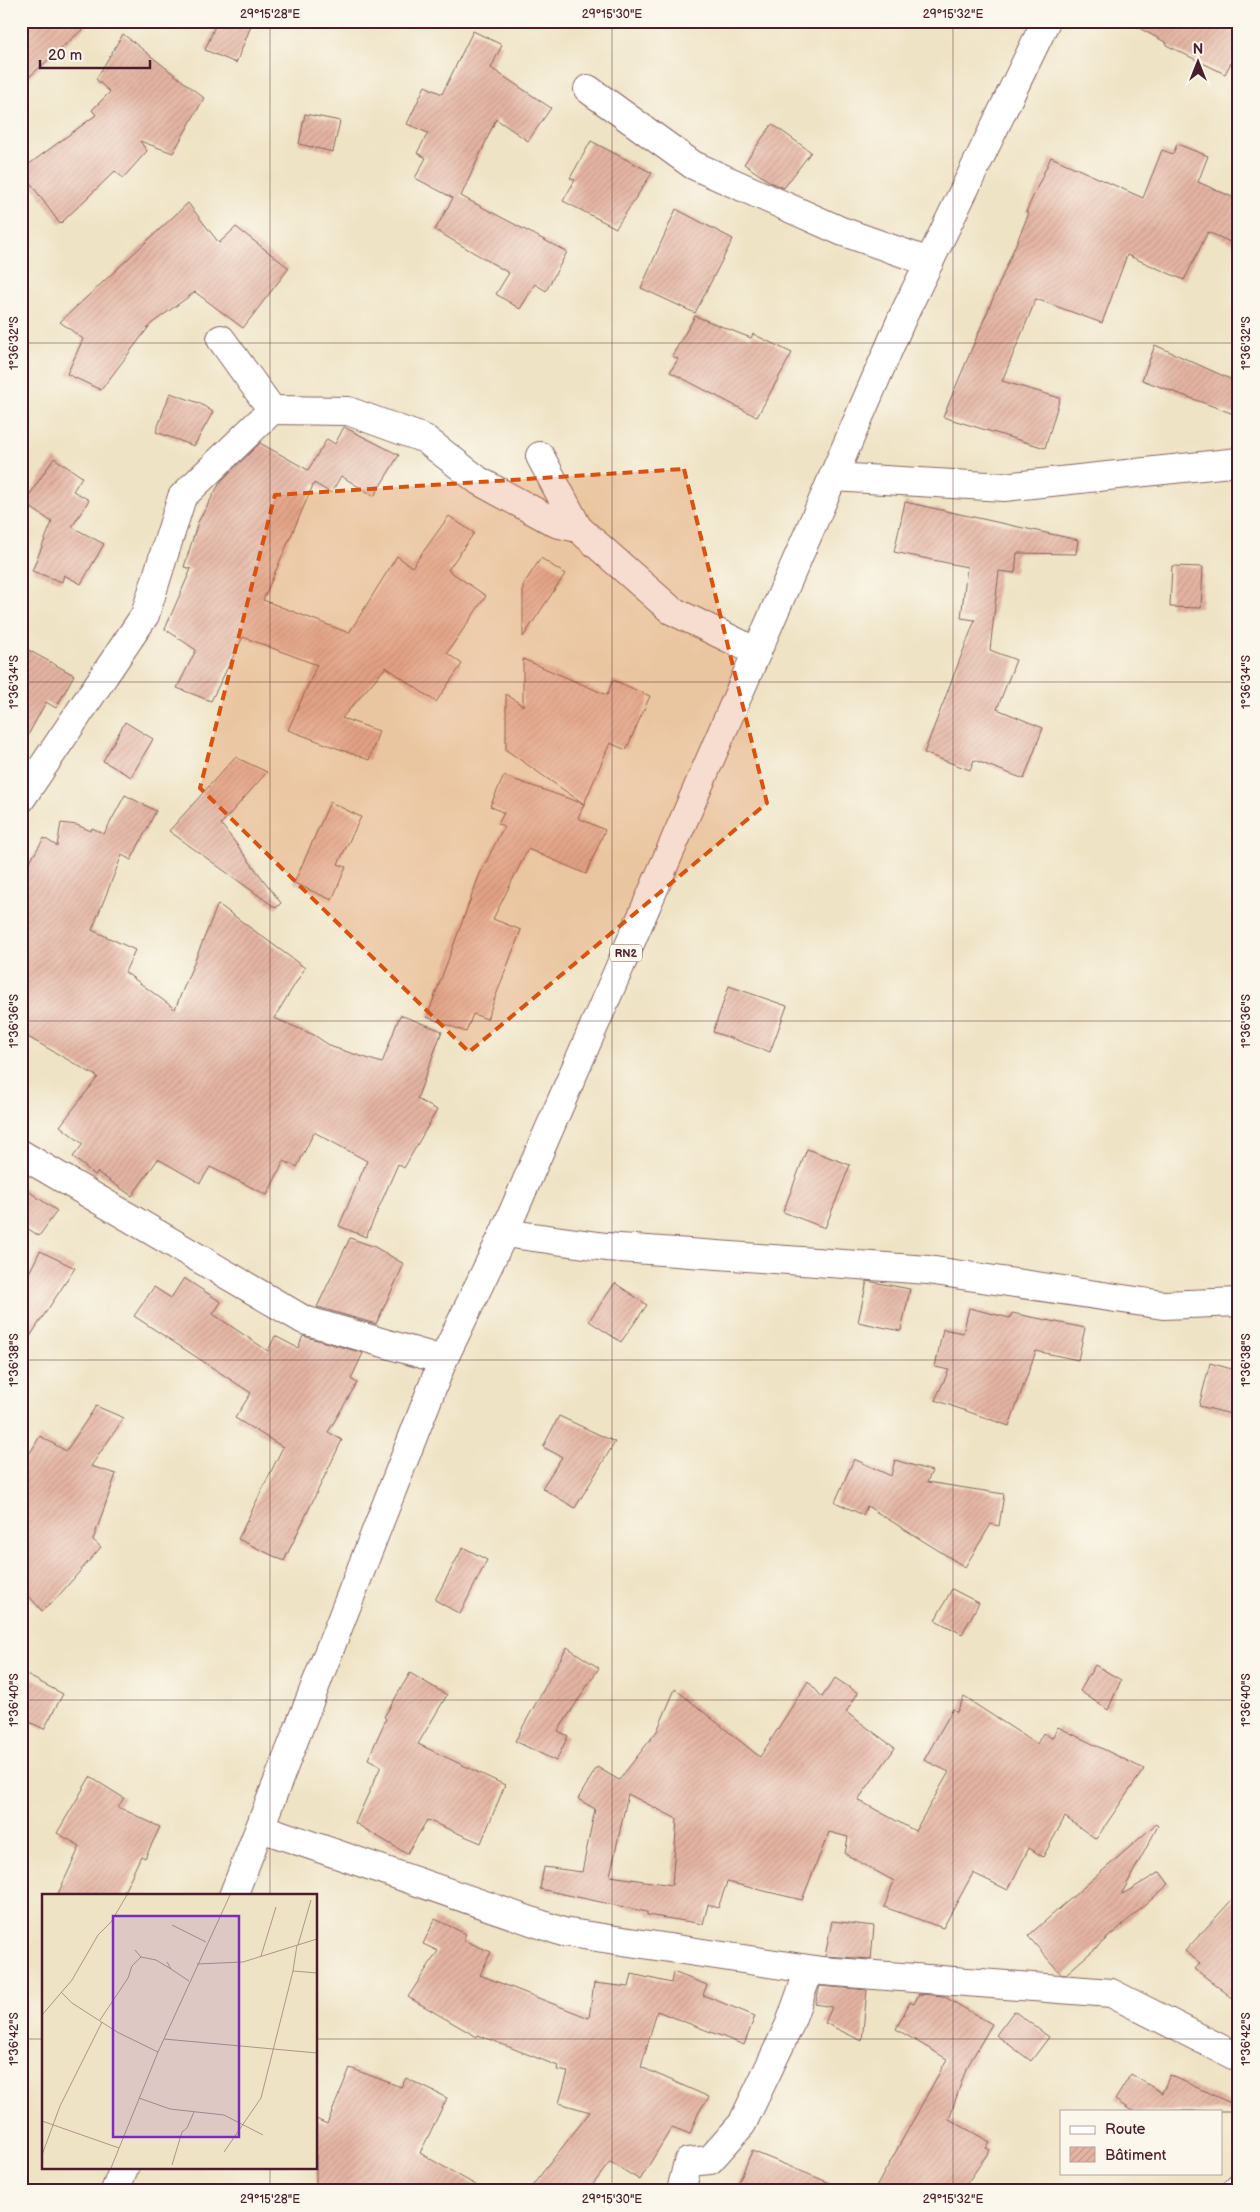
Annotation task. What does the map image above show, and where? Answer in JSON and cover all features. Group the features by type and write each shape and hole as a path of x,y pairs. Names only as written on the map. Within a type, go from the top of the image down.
{"main road":[{"name":"RN2","path":"235,1894 442,1360 504,1232 756,652 929,262 1046,21"},
{"path":"588,89 693,165 841,230 929,262"},
{"path":"221,339 272,410"},
{"path":"21,799 145,615 182,497 272,410 348,411 425,439 479,481 556,523 578,528"},
{"path":"540,456 578,528 671,610 756,652"},
{"path":"833,477 1004,487 1239,462"},
{"path":"21,1154 304,1320 442,1360"},
{"path":"504,1232 606,1247 928,1270 1163,1305 1239,1302"},
{"path":"261,1828 563,1932 809,1970 1111,1993 1239,2058"},
{"path":"680,2191 688,2162 710,2160 742,2124 789,2026 809,1970"},
{"path":"114,2191 123,2170"},
{"path":"1236,2191 1239,2188"}],"highlighted area":[{"path":"684,469 767,803 469,1052 200,788 275,495"}],"building":[{"path":"21,21 92,21 21,84"},
{"path":"217,21 253,21 236,63 205,50"},
{"path":"1126,21 1239,21 1239,48 1225,74 1166,45 1167,43"},
{"path":"473,31 502,45 491,68 551,108 528,141 496,119 461,196 567,252 546,291 535,284 520,309 496,294 509,273 435,230 453,198 415,178 426,158 417,153 428,133 407,124 425,86 442,94"},
{"path":"123,34 204,98 173,153 140,141 147,151 123,178 115,171 60,224 21,170 96,115 92,110 110,92 96,79"},
{"path":"305,114 340,121 333,152 299,144"},
{"path":"772,124 811,152 784,188 770,182 744,164"},
{"path":"591,141 652,173 616,228 563,201 575,180 570,178"},
{"path":"1177,144 1208,156 1198,182 1239,200 1239,246 1208,232 1184,280 1127,255 1102,323 1036,299 1002,381 1060,398 1045,448 943,417 1029,213 1026,212 1051,157 1143,198 1162,150 1173,154"},
{"path":"188,203 219,243 236,227 289,268 243,328 195,292 151,324 101,390 67,374 83,339 60,322"},
{"path":"676,209 733,239 695,313 641,288"},
{"path":"695,316 751,338 753,334 792,353 757,417 670,372 678,359 672,356"},
{"path":"1155,345 1239,383 1239,416 1142,380"},
{"path":"170,393 199,403 213,412 194,446 156,432"},
{"path":"344,427 399,455 374,496 341,476 331,493 314,483 263,600 349,633 397,556 412,567 449,516 474,533 448,570 486,596 447,653 462,664 436,702 386,667 342,718 379,731 369,760 288,730 317,665 243,637 211,701 177,688 196,650 165,629 191,569 184,567 198,522 221,481 260,443 308,470 327,439 335,444"},
{"path":"54,458 82,477 73,491 89,500 72,527 104,544 81,584 64,575 62,582 32,571 52,522 24,503"},
{"path":"905,502 1078,540 1076,554 1017,553 1015,573 999,571 990,650 1016,660 997,709 1043,728 1024,779 974,760 970,770 924,753 975,620 961,618 967,567 894,552"},
{"path":"541,558 565,574 523,637 523,585"},
{"path":"1172,566 1203,567 1201,608 1170,607"},
{"path":"21,646 74,675 56,708 46,702 21,748"},
{"path":"523,659 607,695 613,680 650,696 626,750 610,743 584,804 506,750 506,694 523,706"},
{"path":"125,722 153,739 131,777 103,761"},
{"path":"235,757 267,772 221,824 281,903 276,908 169,831"},
{"path":"504,776 584,804 578,818 605,830 586,874 528,849 493,919 521,930 487,1019 473,1014 466,1032 427,1017 479,876 504,826 498,824 504,813 490,806"},
{"path":"125,795 156,811 131,860 122,855 92,930 135,950 125,972 175,1009 218,904 305,968 274,1018 314,1035 332,1047 382,1063 400,1015 442,1031 417,1099 437,1110 404,1168 398,1164 366,1237 339,1226 367,1161 314,1132 297,1167 284,1161 267,1195 210,1167 200,1183 158,1159 132,1196 97,1172 95,1175 73,1157 83,1144 60,1126 98,1077 21,1033 21,876 44,838 57,846 61,823 77,825 91,831 92,828 104,834"},
{"path":"330,802 361,817 338,864 346,867 332,900 294,883"},
{"path":"729,986 787,1006 770,1052 713,1032"},
{"path":"807,1149 850,1165 825,1228 783,1212"},
{"path":"21,1186 57,1211 39,1236 21,1224"},
{"path":"350,1238 375,1247 404,1264 376,1324 317,1307"},
{"path":"40,1251 75,1268 21,1350 21,1289"},
{"path":"184,1278 221,1302 213,1314 268,1351 275,1336 298,1348 303,1336 363,1353 351,1379 357,1383 328,1432 342,1440 284,1561 238,1539 283,1447 235,1418 251,1393 134,1316 154,1287 171,1298"},
{"path":"867,1281 910,1289 901,1331 858,1322"},
{"path":"615,1283 647,1305 621,1342 589,1321"},
{"path":"969,1308 1010,1318 1012,1313 1085,1328 1078,1360 1036,1351 1009,1426 935,1400 949,1370 935,1367 943,1329 963,1333"},
{"path":"1210,1363 1239,1371 1239,1416 1199,1406"},
{"path":"96,1406 124,1418 91,1466 116,1474 93,1540 101,1547 54,1601 42,1611 21,1587 21,1468 40,1436 66,1451"},
{"path":"559,1416 615,1442 575,1508 542,1488 562,1457 543,1447"},
{"path":"854,1459 891,1476 895,1460 932,1471 927,1482 1004,1494 999,1526 991,1524 965,1567 867,1506 863,1515 835,1502"},
{"path":"463,1547 487,1560 460,1614 435,1600"},
{"path":"952,1589 979,1603 962,1634 935,1620"},
{"path":"567,1647 599,1668 558,1731 568,1736 556,1761 515,1741"},
{"path":"1095,1665 1121,1680 1108,1710 1080,1691"},
{"path":"21,1672 63,1694 44,1729 21,1718"},
{"path":"410,1673 447,1695 418,1744 505,1785 481,1843 427,1820 407,1854 355,1823 381,1766 368,1759 386,1719 384,1717"},
{"path":"835,1678 858,1693 846,1712 895,1748 858,1800 915,1831 949,1772 924,1760 953,1709 957,1712 964,1697 1037,1744 1043,1733 1052,1738 1058,1727 1144,1769 1096,1839 1065,1817 1043,1857 1029,1848 1008,1890 973,1873 943,1928 884,1907 894,1881 845,1854 848,1837 829,1832 802,1900 727,1882 718,1908 708,1905 703,1924 647,1915 647,1912 540,1889 544,1867 582,1872 595,1809 578,1799 597,1767 619,1780 657,1731 675,1689 760,1757 808,1681 822,1697","holes":["628,1794 677,1819 672,1885 610,1876"]},
{"path":"90,1777 124,1798 118,1807 160,1827 145,1858 141,1856 123,1894 58,1894 80,1846 57,1833"},
{"path":"1156,1824 1158,1826 1121,1895 1160,1872 1169,1884 1066,1974 1060,1973 1028,1936"},
{"path":"1239,1892 1239,2003 1195,1969 1200,1963 1185,1951"},
{"path":"435,1919 466,1934 463,1940 491,1952 480,1975 589,2018 594,1983 629,1987 632,1974 671,1983 673,1972 707,1985 703,1995 755,2016 744,2045 657,2011 641,2067 709,2097 699,2111 690,2134 672,2127 640,2180 610,2162 588,2191 528,2191 590,2112 559,2103 568,2072 557,2070 558,2066 478,2035 477,2037 408,1997 438,1951 423,1944"},
{"path":"832,1921 874,1926 871,1959 825,1956"},
{"path":"820,1986 867,1990 862,2041 825,2023 832,2007 815,2004"},
{"path":"919,1994 943,1996 992,2024 966,2069 949,2119 990,2142 986,2148 990,2150 962,2191 874,2191 947,2059 896,2029 910,2002 914,2004"},
{"path":"1014,2011 1049,2037 1031,2061 996,2035"},
{"path":"350,2068 401,2087 406,2078 447,2098 420,2153 486,2191 316,2191 318,2120 327,2124"},
{"path":"1131,2074 1162,2093 1170,2075 1239,2107 1239,2111 1130,2110 1115,2100"},
{"path":"752,2151 847,2190 735,2191"}]}
